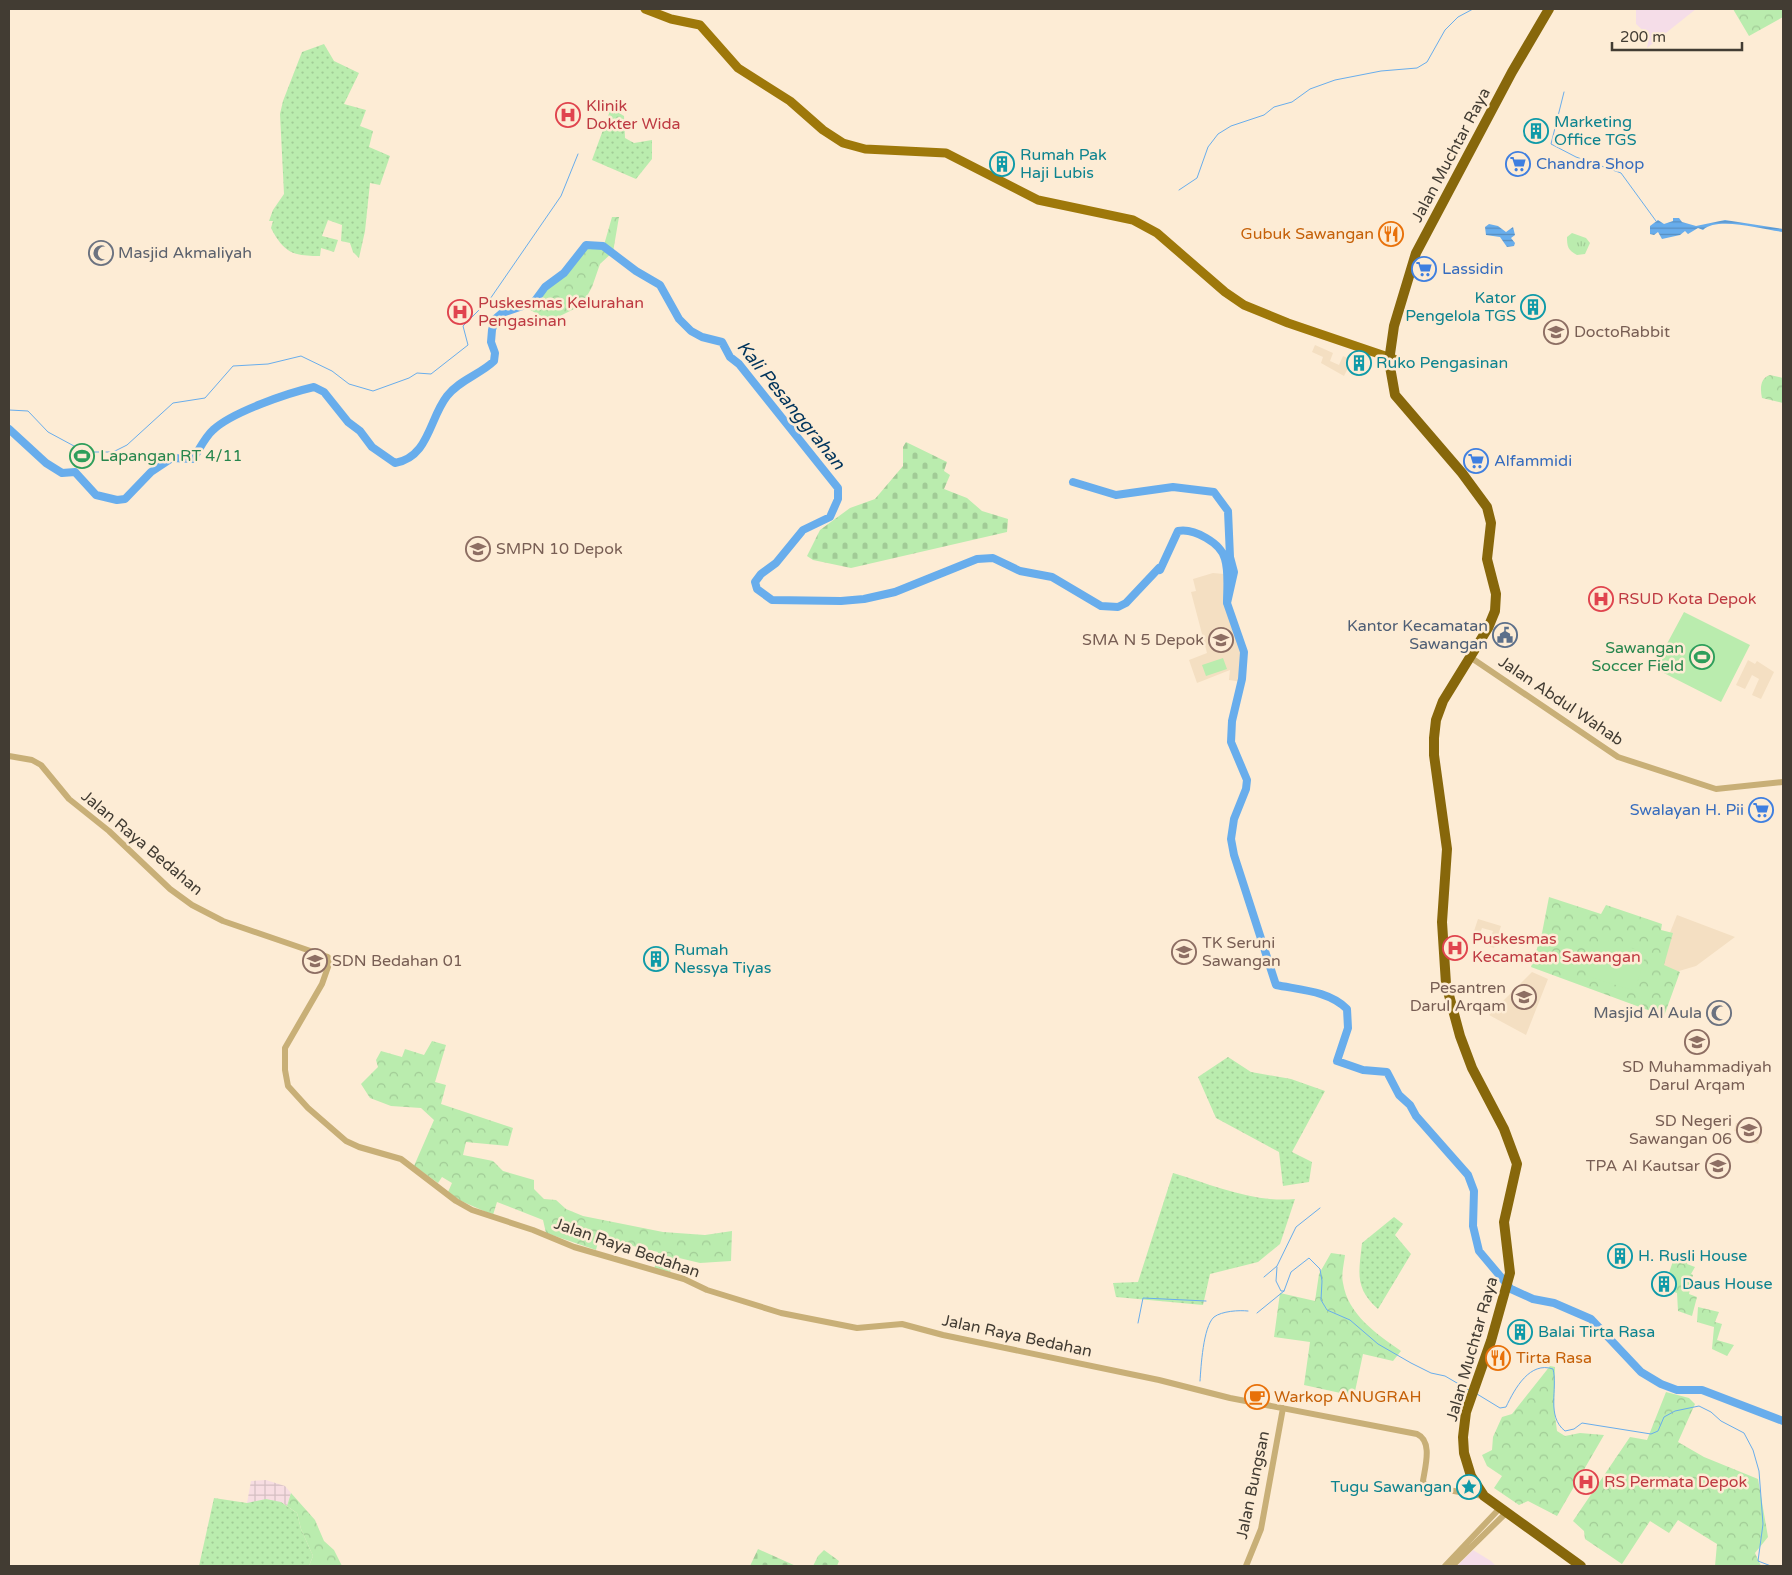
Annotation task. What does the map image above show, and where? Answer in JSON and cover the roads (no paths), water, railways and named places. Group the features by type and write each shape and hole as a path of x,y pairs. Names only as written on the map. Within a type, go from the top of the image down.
{"highway":[{"name":"Jalan Muchtar Raya","path":"1549,9 1507,82 1419,247 1395,323 1392,358 1394,391 1484,502 1489,513 1490,531 1487,560 1496,591 1496,606 1488,628 1444,697 1437,717 1434,755 1446,827 1448,857 1442,922 1446,984 1456,1024 1472,1068 1506,1134 1517,1164 1515,1180 1504,1216 1510,1264 1494,1332 1475,1391 1466,1412 1463,1437 1464,1453 1471,1476 1484,1496 1581,1566"}],"main road":[{"path":"645,9 672,19 700,25 738,68 790,101 823,130 843,143 865,149 946,153 1038,200 1133,220 1157,233 1184,258 1241,303 1288,323 1392,358"}],"street":[{"name":"Jalan Abdul Wahab","path":"1470,657 1622,759 1716,788 1783,782"},
{"name":"Jalan Raya Bedahan","path":"9,756 32,760 41,765 62,793 116,838 170,889 192,905 223,921 328,957 329,964 322,984 285,1048 285,1070 291,1091 346,1141 359,1147 401,1159 456,1201 472,1210 533,1230 574,1247 684,1278 707,1290 781,1312 857,1328 902,1324 942,1335 1159,1380 1230,1398 1422,1436 1427,1443 1424,1484 1428,1488 1462,1491 1484,1496"},
{"name":"Jalan Bungsan","path":"1246,1566 1258,1538 1263,1519 1283,1408"},
{"path":"1462,1491 1471,1476"},
{"path":"1452,1566 1503,1510"},
{"path":"1445,1566 1476,1538"}],"water":[{"path":"1673,218 1679,218 1682,222 1696,226 1725,220 1783,229 1783,232 1742,225 1719,224 1703,230 1698,228 1688,234 1685,231 1680,235 1662,239 1658,232 1654,235 1650,234 1650,226 1658,220 1664,224 1673,221"},
{"path":"1489,224 1498,226 1506,232 1513,227 1515,235 1511,238 1515,243 1514,246 1507,247 1500,237 1486,235 1485,227"}],"waterway":[{"path":"1179,190 1197,178 1208,147 1218,134 1231,126 1264,115 1274,107 1292,102 1310,89 1335,80 1381,71 1417,68 1427,62 1445,30 1458,17 1473,9"},
{"path":"1564,92 1551,144 1576,157 1621,173 1656,221"},
{"path":"9,410 28,411 48,432 87,452 113,452 127,445 173,403 205,398 233,366 268,364 301,356 332,371 349,384 373,391 409,378 417,373 431,374 468,345 463,326 490,299 561,196 578,154"},
{"name":"Kali Pesanggrahan","path":"9,429 46,463 62,473 75,472 96,495 117,500 125,499 151,472 172,458 193,459 207,436 222,423 261,404 314,387 324,392 348,422 360,431 372,447 395,463 406,459 422,445 441,405 452,390 494,361 495,353 491,342 495,319 502,313 534,302 545,287 564,273 586,245 603,246 636,271 660,285 679,319 691,331 702,337 722,342 730,357 739,364 838,488 838,499 830,517 803,530 776,563 761,574 755,582 757,589 772,600 841,601 864,599 895,592 977,559 993,558 1020,571 1052,577 1101,606 1118,607 1126,603 1159,568 1160,570 1178,531 1184,531 1199,534 1213,542 1222,553 1227,570 1227,603"},
{"path":"1073,482 1116,495 1173,487 1214,492 1228,511 1230,557 1234,572 1227,603 1244,652 1242,679 1232,721 1231,742 1247,780 1246,789 1234,819 1231,839 1234,855 1276,985 1305,990 1332,998 1347,1009 1348,1028 1337,1061 1363,1070 1387,1072 1399,1095 1410,1105 1416,1116 1468,1175 1474,1191 1473,1226 1479,1251 1511,1289 1533,1299 1554,1303 1591,1319 1641,1372 1661,1384 1677,1390 1702,1390 1783,1421"},
{"path":"1264,1277 1277,1266 1296,1227 1320,1208"},
{"path":"1257,1313 1284,1291 1291,1272 1309,1258 1320,1269 1322,1281 1321,1300 1327,1310 1350,1320 1378,1344 1411,1363 1431,1373 1445,1376 1469,1390"},
{"path":"1277,1267 1276,1281 1281,1291 1284,1291"},
{"path":"1138,1323 1143,1298 1206,1301"},
{"path":"1200,1381 1203,1348 1210,1322 1221,1313 1248,1311"},
{"path":"1477,1394 1500,1408 1506,1407 1524,1378 1530,1372 1545,1368 1553,1369 1554,1410 1559,1425 1565,1431 1574,1429 1582,1423 1651,1434 1658,1431 1664,1417 1675,1411 1699,1406 1711,1412 1721,1421 1744,1433 1753,1450 1759,1471 1763,1524 1758,1561 1771,1566"}],"place":[{"name":"Klinik Dokter Wida","path":"568,115"},
{"name":"Marketing Office TGS","path":"1536,131"},
{"name":"Rumah Pak Haji Lubis","path":"1002,164"},
{"name":"Chandra Shop","path":"1518,164"},
{"name":"Gubuk Sawangan","path":"1391,234"},
{"name":"Masjid Akmaliyah","path":"101,253"},
{"name":"Lassidin","path":"1424,269"},
{"name":"Kator Pengelola TGS","path":"1533,307"},
{"name":"Puskesmas Kelurahan Pengasinan","path":"460,312"},
{"name":"DoctoRabbit","path":"1556,332"},
{"name":"Ruko Pengasinan","path":"1359,363"},
{"name":"Lapangan RT 4/11","path":"82,456"},
{"name":"Alfammidi","path":"1476,461"},
{"name":"SMPN 10 Depok","path":"478,549"},
{"name":"RSUD Kota Depok","path":"1601,599"},
{"name":"Kantor Kecamatan Sawangan","path":"1505,635"},
{"name":"SMA N 5 Depok","path":"1221,640"},
{"name":"Sawangan Soccer Field","path":"1702,657"},
{"name":"Swalayan H. Pii","path":"1761,810"},
{"name":"Puskesmas Kecamatan Sawangan","path":"1455,948"},
{"name":"TK Seruni Sawangan","path":"1184,952"},
{"name":"Rumah Nessya Tiyas","path":"656,959"},
{"name":"SDN Bedahan 01","path":"315,961"},
{"name":"Pesantren Darul Arqam","path":"1524,997"},
{"name":"Masjid Al Aula","path":"1719,1013"},
{"name":"SD Muhammadiyah Darul Arqam","path":"1697,1042"},
{"name":"SD Negeri Sawangan 06","path":"1749,1130"},
{"name":"TPA Al Kautsar","path":"1718,1166"},
{"name":"H. Rusli House","path":"1620,1256"},
{"name":"Daus House","path":"1664,1284"},
{"name":"Balai Tirta Rasa","path":"1520,1332"},
{"name":"Tirta Rasa","path":"1498,1358"},
{"name":"Warkop ANUGRAH","path":"1257,1397"},
{"name":"RS Permata Depok","path":"1586,1482"},
{"name":"Tugu Sawangan","path":"1469,1487"}]}
